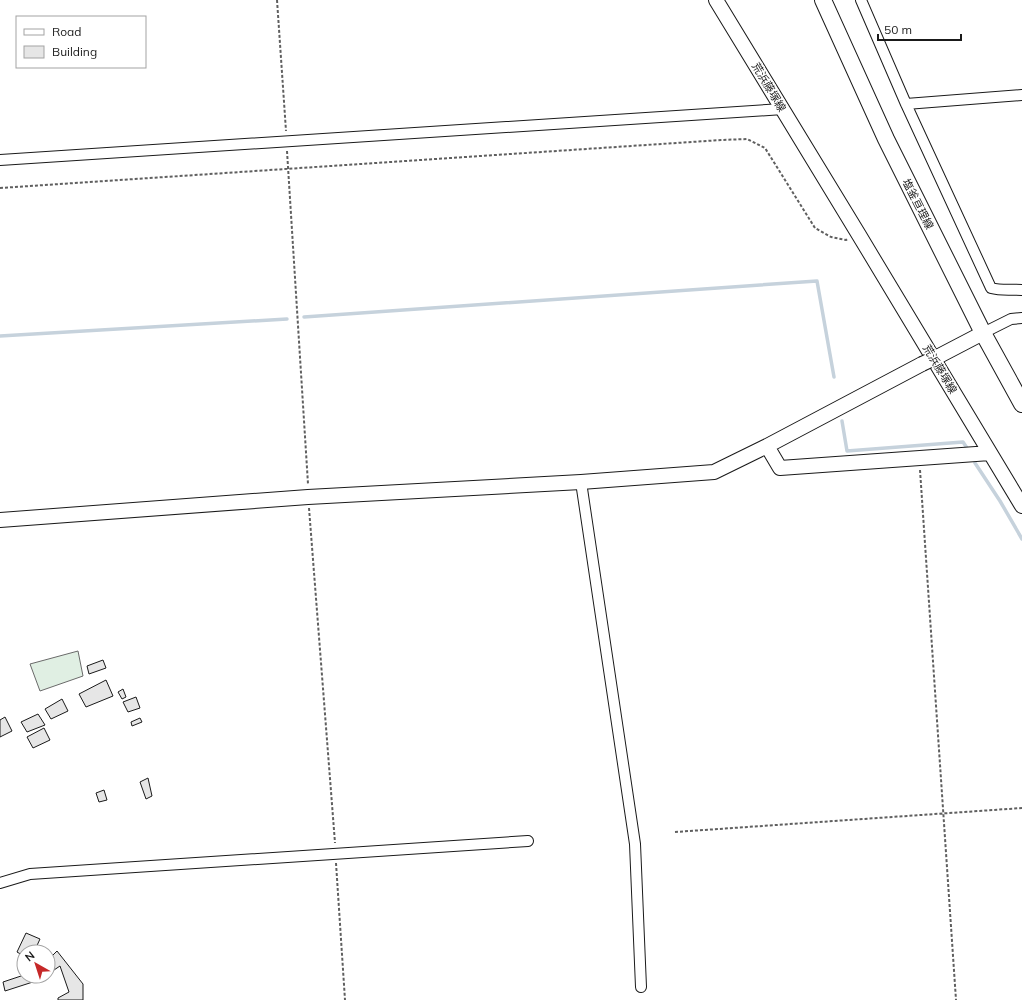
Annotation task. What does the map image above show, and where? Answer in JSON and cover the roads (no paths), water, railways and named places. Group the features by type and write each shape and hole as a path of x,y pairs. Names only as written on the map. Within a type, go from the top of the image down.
{"main road":[{"name":"塩釜亘理線","path":"823,0 886,139 983,333 1022,404"}],"street":[{"name":"荒浜藤塚線","path":"716,0 1022,506"},
{"path":"861,0 906,104 991,288 1000,291 1012,289 1022,290"},
{"path":"906,104 1022,95"},
{"path":"0,160 287,143 783,109"},
{"path":"0,520 308,497 581,482 714,472 1011,319 1022,318"},
{"path":"767,446 780,468 990,453"},
{"path":"581,482 635,844 641,987"},
{"path":"0,883 30,874 528,841"}],"waterway":[{"path":"304,317 817,281 834,377"},
{"path":"0,336 287,319"},
{"path":"842,421 847,451 963,442 967,448"},
{"path":"975,463 1000,501 1022,539"}]}
